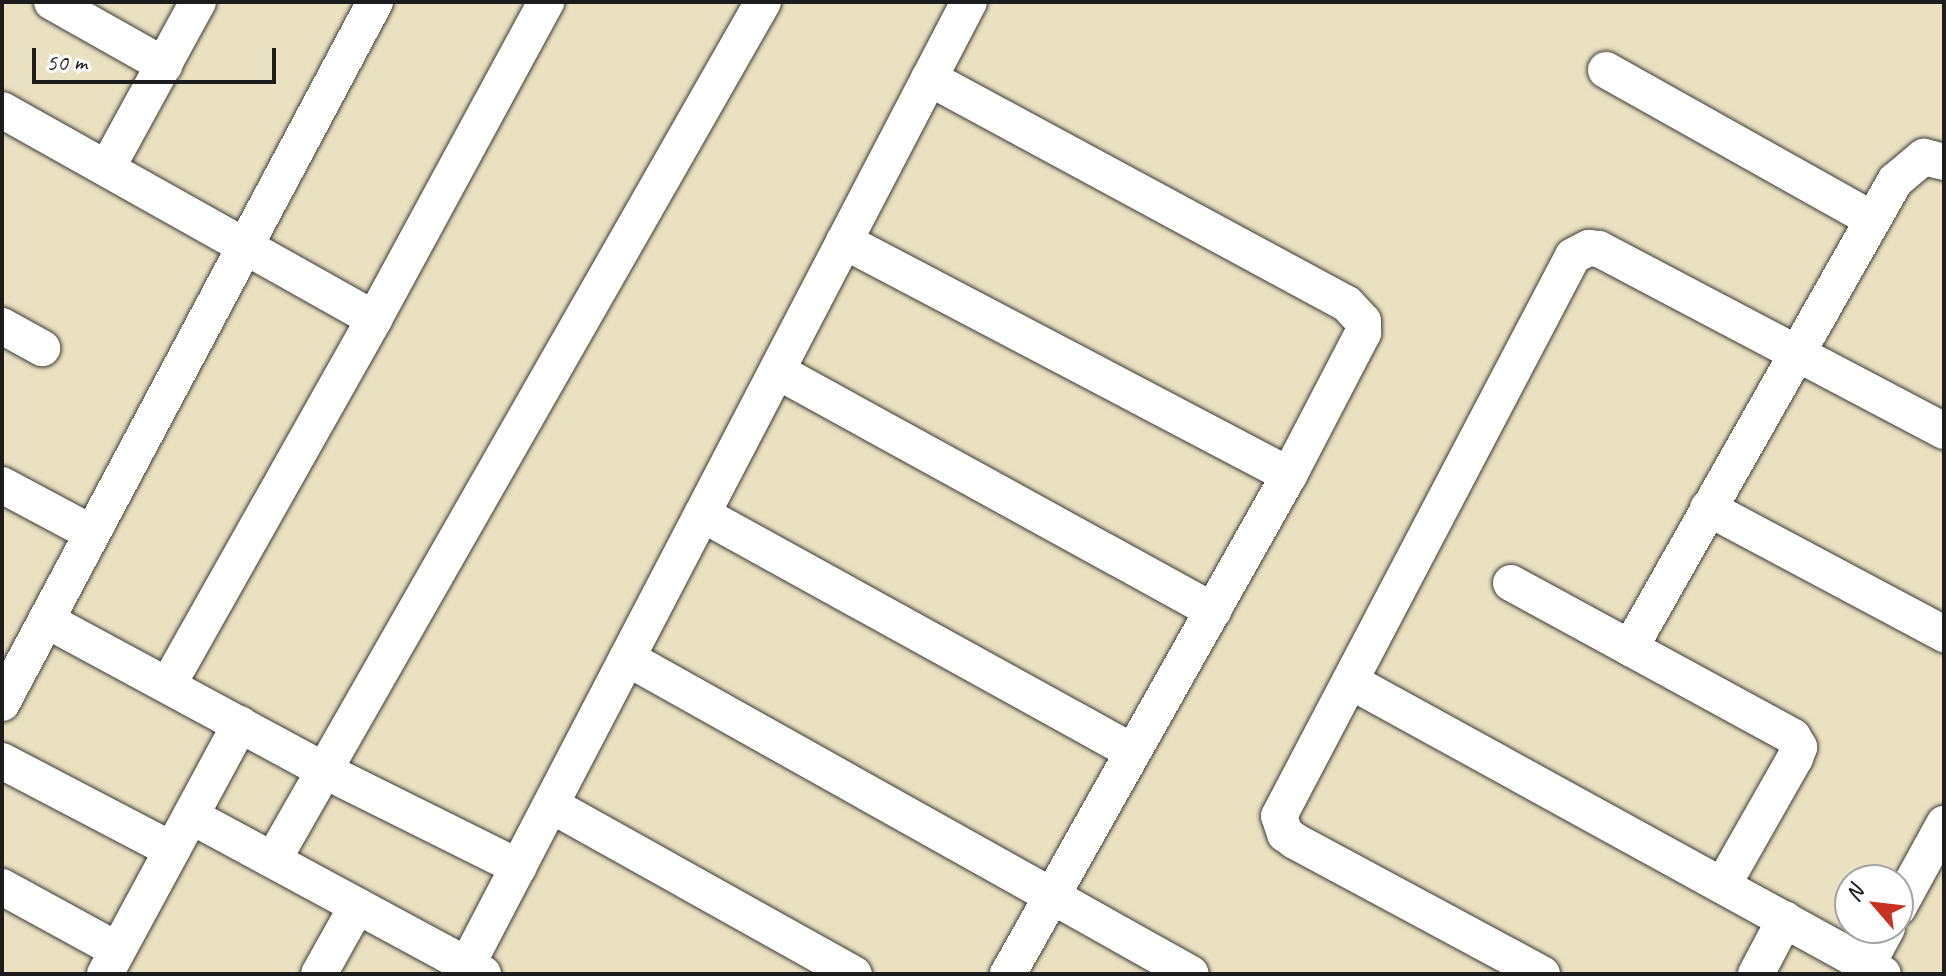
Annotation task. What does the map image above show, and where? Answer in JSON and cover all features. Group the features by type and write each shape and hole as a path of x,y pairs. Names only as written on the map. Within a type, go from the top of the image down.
{"street":[{"path":"52,2 164,65"},
{"path":"107,168 198,2"},
{"path":"2,703 375,2"},
{"path":"168,685 374,319 546,2"},
{"path":"273,860 763,2"},
{"path":"191,816 475,970 518,867 929,78 964,4"},
{"path":"1606,70 1873,220"},
{"path":"929,78 1357,312 1363,321 1363,333 1289,475 1008,974"},
{"path":"2,110 374,319"},
{"path":"1630,648 1795,352 1895,181 1911,164 1924,157 1944,162"},
{"path":"844,241 1289,475"},
{"path":"1542,974 1285,834 1279,824 1284,805 1573,256 1589,248 1599,249 1944,431"},
{"path":"2,326 42,348"},
{"path":"777,371 1213,611"},
{"path":"2,485 92,533"},
{"path":"1708,508 1944,634"},
{"path":"702,514 1133,752"},
{"path":"1511,583 1793,737 1799,747 1723,885"},
{"path":"46,620 325,771 518,867"},
{"path":"627,658 1191,974"},
{"path":"1350,681 1875,969 1882,944"},
{"path":"2,887 111,962 240,724"},
{"path":"2,761 172,850"},
{"path":"551,805 854,974"},
{"path":"1914,879 1944,824"},
{"path":"319,974 357,906"},
{"path":"1756,974 1785,919"}]}
